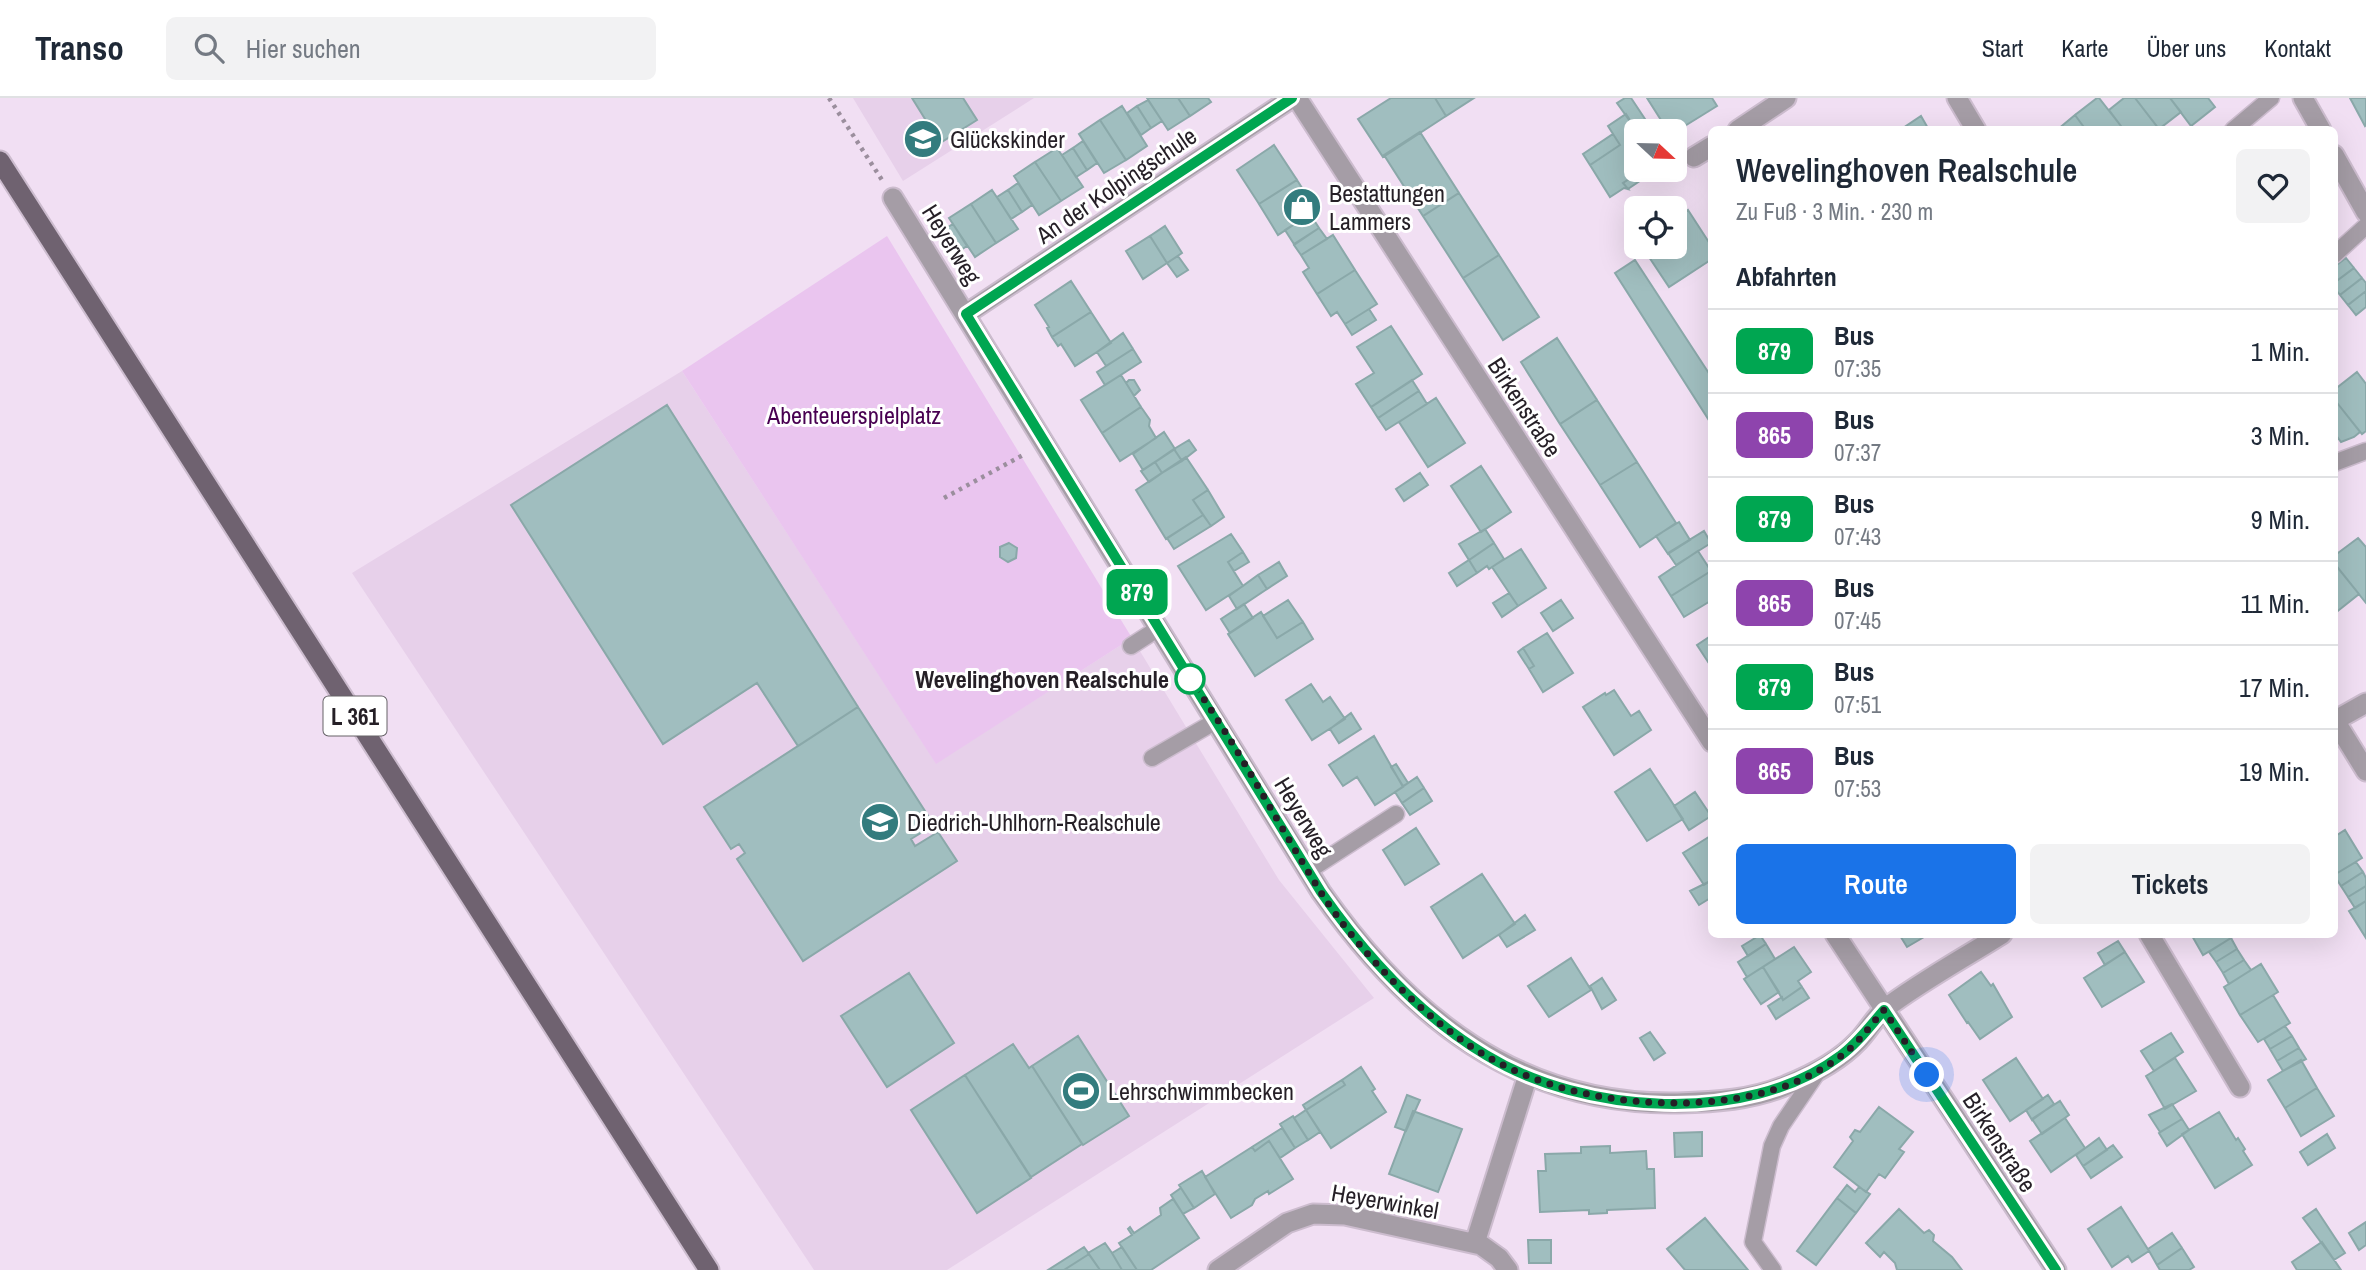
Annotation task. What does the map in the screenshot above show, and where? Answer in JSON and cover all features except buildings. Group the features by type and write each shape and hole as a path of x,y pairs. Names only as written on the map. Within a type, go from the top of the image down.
{"main road":[{"name":"L 361","path":"0,161 709,1270"}],"street":[{"name":"An der Kolpingschule","path":"966,314 1294,98"},
{"name":"Birkenstraße","path":"1294,98 1708,736"},
{"path":"1744,126 1786,98"},
{"path":"1957,98 1974,126"},
{"path":"2303,98 2319,126"},
{"path":"1694,158 1708,149"},
{"path":"2338,162 2366,212"},
{"name":"Heyerweg","path":"893,198 1308,871 1351,933 1405,992 1473,1047 1528,1075 1558,1086 1613,1099 1691,1103 1741,1098 1769,1092 1821,1069 1857,1041 1884,1010 1996,938"},
{"path":"2338,718 2366,703"},
{"path":"2338,725 2366,771"},
{"name":"Birkenstraße","path":"1838,938 2056,1270"},
{"path":"2151,938 2240,1087"},
{"path":"1475,1243 1528,1075"},
{"name":"Heyerwinkel","path":"1218,1270 1287,1223 1313,1214 1337,1214 1475,1243 1488,1249 1508,1270"}],"lane":[{"path":"2238,126 2271,98"},
{"path":"2338,251 2366,226"},
{"path":"2338,462 2366,451"},
{"path":"1131,646 1159,628"},
{"path":"1152,758 1216,721"},
{"path":"1308,871 1396,814"},
{"path":"1773,1270 1753,1242 1769,1156 1782,1126 1821,1069"}],"path":[{"path":"829,98 893,198"},
{"path":"944,498 1045,442"}],"shaded area":[{"name":"Glückskinder","path":"853,98 1034,98 903,181"},
{"name":"Diedrich-Uhlhorn-Realschule","path":"682,371 936,763 1132,638 1279,880 1374,998 947,1270 814,1270 352,573"}],"green space":[{"name":"Abenteuerspielplatz","path":"887,236 1132,638 936,764 682,371"}],"bus line":[{"name":"879","path":"1292,98 966,314 1321,892 1367,953 1389,976 1422,1007 1473,1047 1528,1075 1558,1086 1613,1099 1691,1103 1769,1092 1821,1069 1840,1056 1884,1010 2056,1270"}],"place":[{"name":"Glückskinder","path":"923,139"},
{"name":"Bestattungen Lammers","path":"1302,207"},
{"name":"Wevelinghoven Realschule","path":"1190,679"},
{"name":"Diedrich-Uhlhorn-Realschule","path":"880,822"},
{"name":"Lehrschwimmbecken","path":"1081,1091"}],"route":[{"path":"1190,679 1321,892 1351,933 1405,992 1487,1056 1558,1086 1613,1099 1667,1103 1718,1101 1769,1092 1821,1069 1857,1041 1884,1010 1927,1075"}]}
